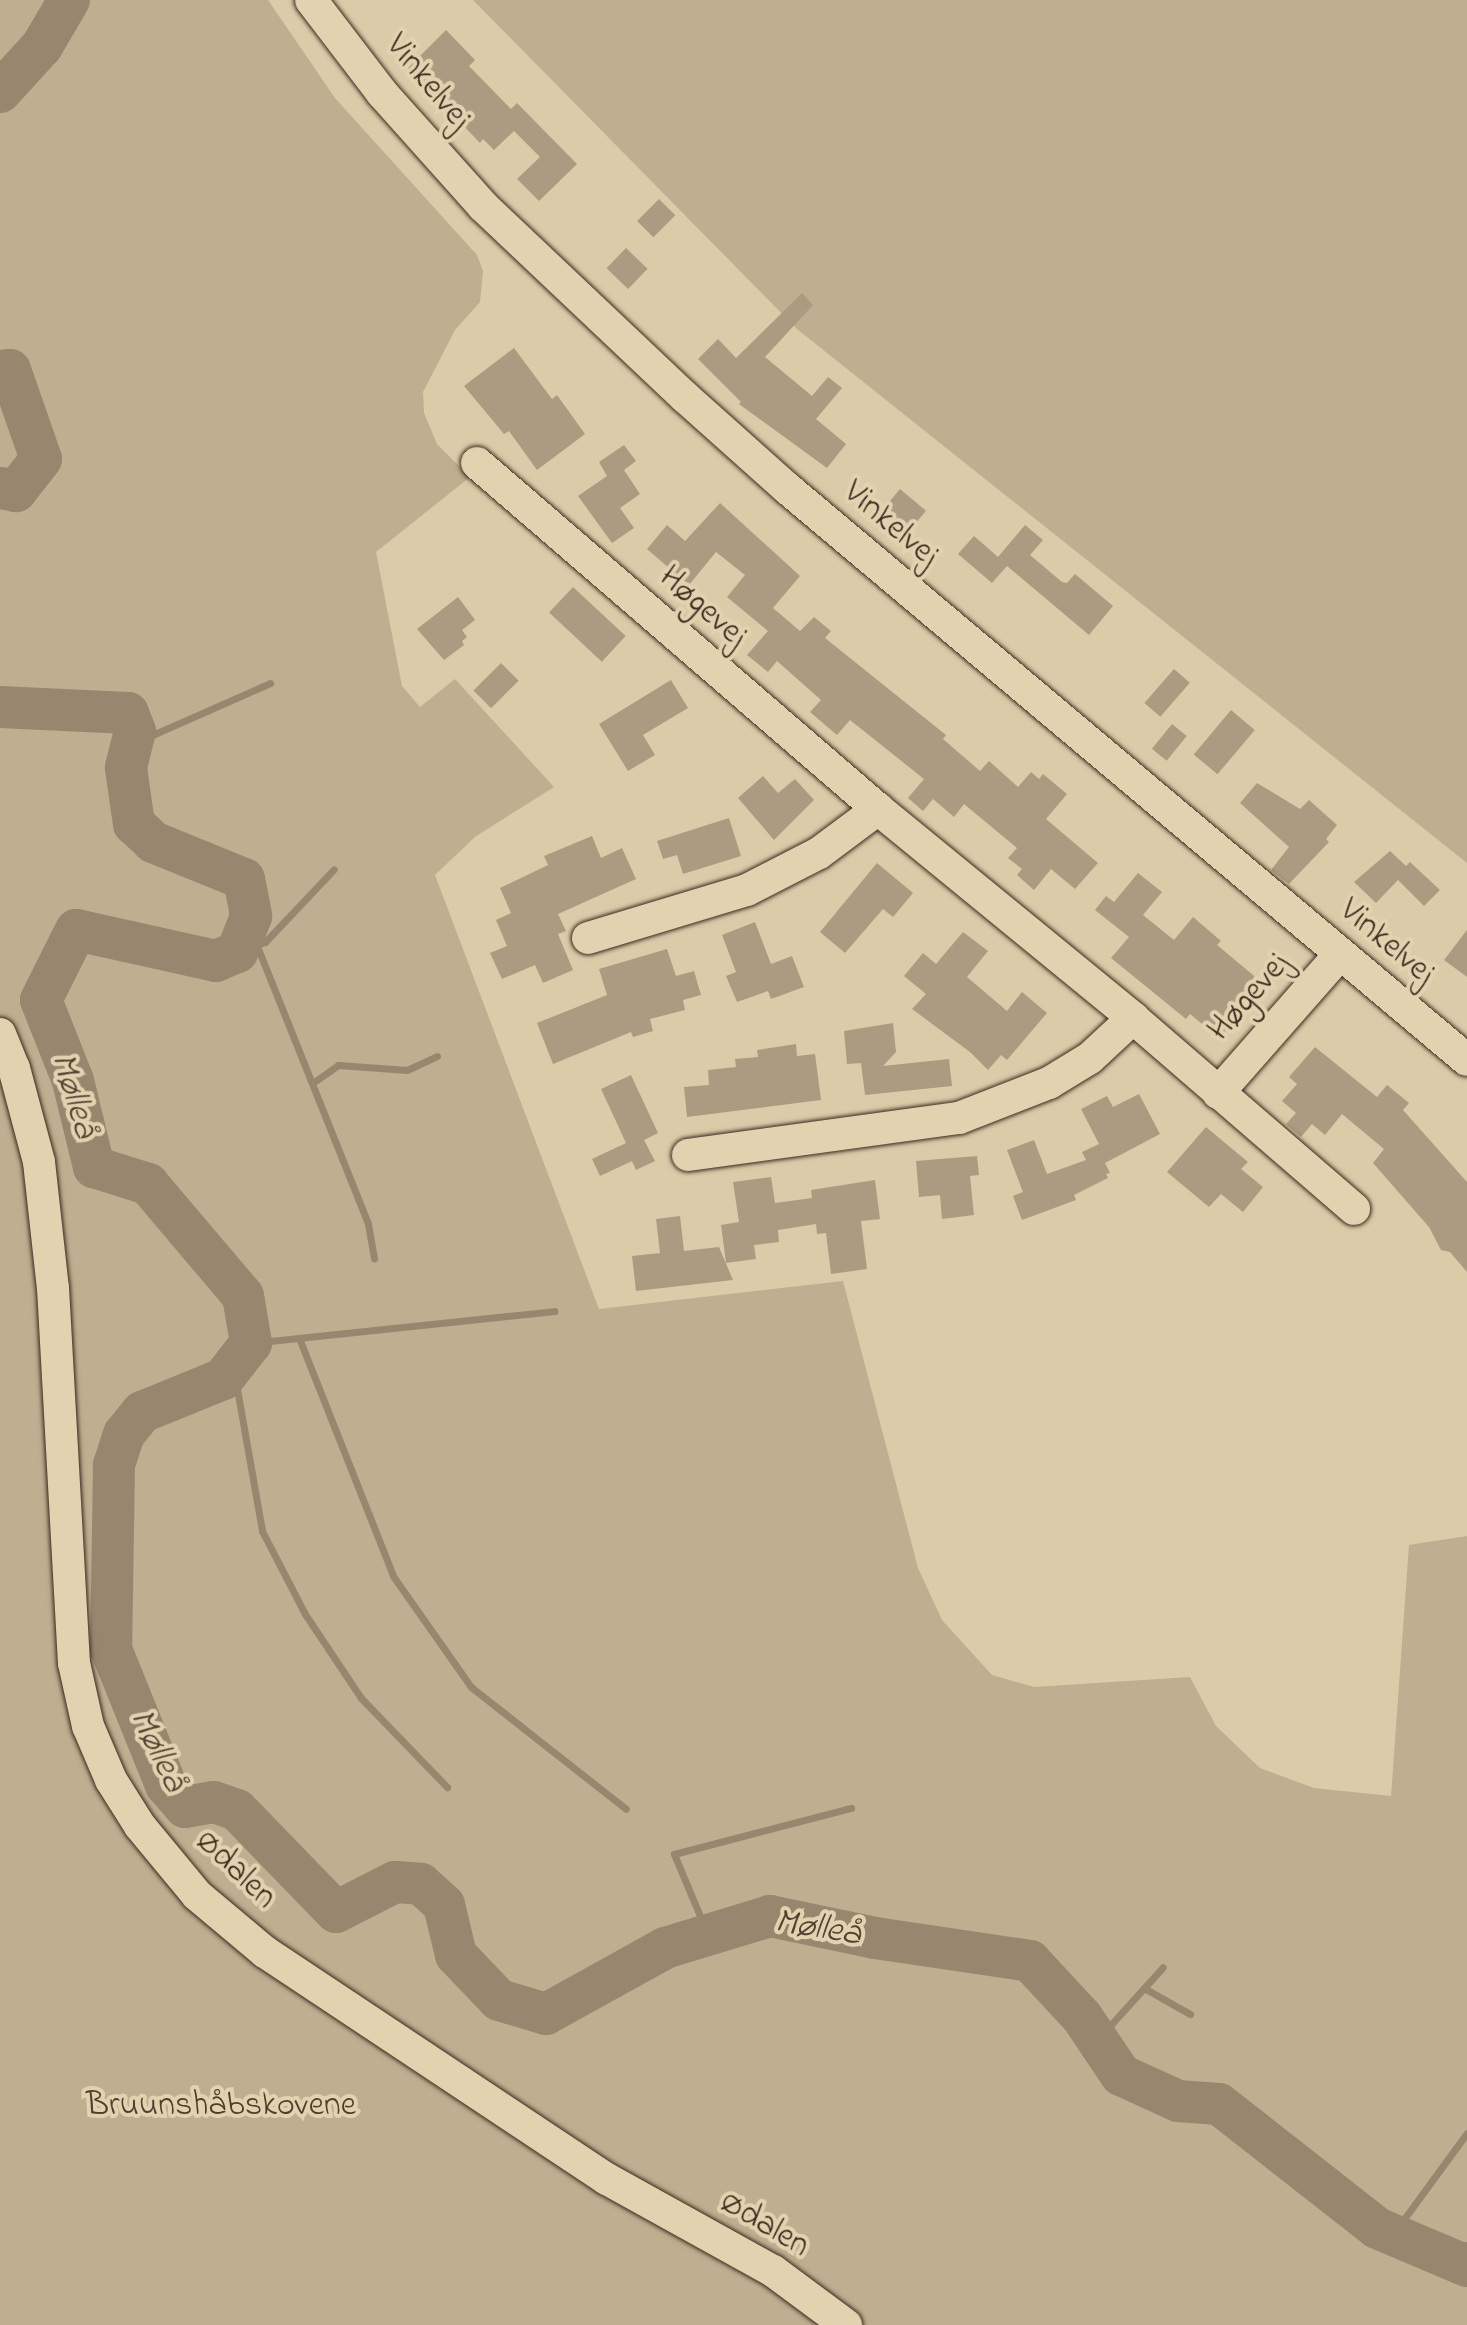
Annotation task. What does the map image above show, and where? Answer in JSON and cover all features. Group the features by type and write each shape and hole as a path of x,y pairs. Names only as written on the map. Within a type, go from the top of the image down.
{"street":[{"name":"Vinkelvej","path":"311,0 382,93 483,206 685,397 788,489 1467,1060"},
{"name":"Høgevej","path":"477,463 878,809 1133,1018 1354,1209"},
{"path":"588,938 747,890 819,853 878,809"},
{"name":"Høgevej","path":"1218,1093 1340,954"},
{"path":"688,1155 959,1118 1049,1083 1090,1058 1133,1018"},
{"name":"Ødalen","path":"0,1034 14,1068 39,1162 53,1288 74,1663 88,1726 111,1780 140,1826 197,1895 265,1952 607,2179 773,2271 846,2325"}],"green space":[{"name":"Bruunshåbskovene","path":"0,0 268,0 335,98 477,255 483,271 480,302 455,330 423,392 424,413 437,444 470,477 376,552 402,686 420,707 455,679 554,787 475,837 435,875 599,1309 843,1281 918,1568 942,1620 992,1675 1034,1687 1190,1677 1216,1726 1260,1768 1314,1788 1391,1796 1409,1545 1467,1536 1467,2325 0,2325"},
{"path":"473,0 1467,0 1467,863 797,329"}],"building":[{"path":"446,30 475,60 469,66 511,109 517,103 577,164 539,201 517,179 540,157 514,131 494,150 483,139 480,143 459,121 463,117 433,86 429,90 408,68"},
{"path":"659,199 675,215 653,237 637,221"},
{"path":"626,248 648,269 628,289 607,268"},
{"path":"802,293 813,305 765,357 812,396 828,377 842,388 816,419 846,444 827,468 739,404 741,402 698,359 718,339 736,358"},
{"path":"514,348 552,399 557,395 585,434 537,470 509,431 504,434 464,386"},
{"path":"624,445 636,461 624,470 640,494 620,508 634,528 612,543 578,496 607,476 599,462"},
{"path":"900,489 926,511 905,535 879,514"},
{"path":"720,503 800,576 773,608 800,631 814,617 831,631 825,638 946,735 943,739 980,771 989,761 1018,787 1031,772 1039,779 1043,774 1067,794 1046,819 1098,863 1075,889 1051,869 1034,890 1017,875 1022,869 1008,858 1017,848 964,804 954,817 933,799 923,811 908,798 924,779 850,720 837,735 810,712 821,700 777,661 768,672 747,655 768,631 727,597 745,575 716,552 689,585 647,549 667,525 685,541"},
{"path":"1025,525 1043,540 1030,555 1062,582 1067,583 1075,574 1113,606 1089,635 1007,566 992,583 958,554 974,536 998,557"},
{"path":"573,587 626,636 602,662 549,613"},
{"path":"458,597 475,620 462,630 467,637 462,641 464,645 444,660 417,629"},
{"path":"501,663 519,681 491,708 473,691"},
{"path":"1174,669 1190,683 1160,717 1144,703"},
{"path":"671,680 688,708 643,735 655,755 628,771 599,724"},
{"path":"1231,710 1255,730 1217,774 1194,754"},
{"path":"1172,724 1187,736 1167,761 1152,749"},
{"path":"763,776 778,793 795,779 814,800 774,840 738,798"},
{"path":"1257,783 1300,809 1309,800 1337,825 1326,839 1329,842 1289,884 1271,870 1289,847 1240,803"},
{"path":"729,818 741,856 683,874 677,855 663,859 657,841"},
{"path":"592,836 601,858 622,848 636,879 558,914 566,931 558,934 573,970 543,983 535,965 502,979 490,953 507,946 496,920 511,913 500,888 548,865 544,856"},
{"path":"1390,851 1406,866 1410,862 1440,890 1424,906 1398,880 1376,903 1354,882"},
{"path":"877,863 913,893 893,917 883,909 845,953 820,932"},
{"path":"1138,873 1162,892 1143,915 1174,940 1193,917 1221,941 1217,945 1265,985 1219,1038 1190,1014 1186,1019 1111,958 1129,937 1095,910 1106,896 1114,902"},
{"path":"755,922 771,964 792,956 804,987 771,999 768,991 737,1002 726,976 736,972 722,935"},
{"path":"1467,930 1467,977 1444,960"},
{"path":"963,932 988,951 967,977 1007,1011 1022,992 1047,1013 1007,1060 1001,1055 988,1070 970,1052 912,1009 926,994 904,976 923,953 936,964"},
{"path":"667,949 676,976 694,971 701,995 683,1000 685,1010 650,1019 653,1031 633,1037 631,1032 553,1064 537,1023 607,995 599,969"},
{"path":"893,1023 896,1052 883,1066 949,1059 952,1086 865,1095 861,1063 847,1064 844,1031"},
{"path":"796,1044 797,1056 815,1054 821,1100 687,1117 684,1087 709,1085 708,1070 736,1067 735,1059 758,1057 757,1050"},
{"path":"1315,1047 1377,1097 1387,1085 1409,1103 1403,1110 1467,1182 1467,1272 1450,1252 1441,1250 1429,1227 1373,1163 1384,1149 1342,1114 1325,1135 1312,1124 1301,1137 1286,1124 1296,1113 1282,1101 1297,1084 1289,1077"},
{"path":"631,1075 658,1133 644,1140 655,1161 636,1170 632,1161 600,1176 592,1159 626,1143 601,1089"},
{"path":"1139,1094 1160,1134 1105,1163 1110,1173 1106,1174 1108,1178 1074,1195 1076,1200 1022,1220 1013,1196 1023,1192 1007,1150 1034,1140 1047,1174 1086,1160 1082,1152 1099,1144 1081,1109 1107,1096 1113,1107"},
{"path":"1206,1127 1248,1162 1241,1169 1263,1187 1243,1212 1221,1194 1209,1207 1167,1172"},
{"path":"977,1156 979,1175 970,1176 974,1215 942,1219 940,1195 919,1197 916,1161"},
{"path":"771,1177 775,1203 812,1198 811,1190 875,1180 880,1219 861,1221 867,1269 831,1274 826,1233 817,1234 816,1224 778,1230 779,1242 754,1245 756,1259 726,1263 721,1225 739,1222 733,1182"},
{"path":"680,1216 684,1251 719,1247 733,1280 636,1291 632,1256 660,1253 656,1219"}],"waterway":[{"name":"Mølleå","path":"0,92 42,46 69,0"},
{"name":"Mølleå","path":"0,371 10,370 41,459 16,491 0,488"},
{"path":"132,744 270,683"},
{"name":"Mølleå","path":"0,707 128,713 135,731 126,768 134,824 153,842 244,879 251,916 237,952 216,961 76,930 41,1000 73,1081 94,1167 148,1184 243,1296 251,1343 223,1379 142,1412 124,1434 114,1465 111,1649 166,1785 185,1807 214,1802 237,1810 336,1912 395,1882 421,1884 444,1905 456,1955 499,2000 546,2014 665,1948 770,1916 875,1938 1030,1961 1082,2017 1121,2075 1178,2101 1219,2104 1377,2228 1467,2266"},
{"path":"237,952 265,942 334,869"},
{"path":"257,946 368,1224 374,1258"},
{"path":"314,1082 338,1065 407,1070 437,1056"},
{"path":"251,1343 554,1311"},
{"path":"299,1338 393,1576 471,1687 626,1809"},
{"path":"233,1366 262,1531 305,1614 361,1698 447,1787"},
{"path":"708,1935 674,1854 851,1808"},
{"path":"1097,2040 1163,1967"},
{"path":"1144,1988 1190,2014"},
{"path":"1393,2234 1467,2133"},
{"path":"1455,2261 1467,2245"}]}
